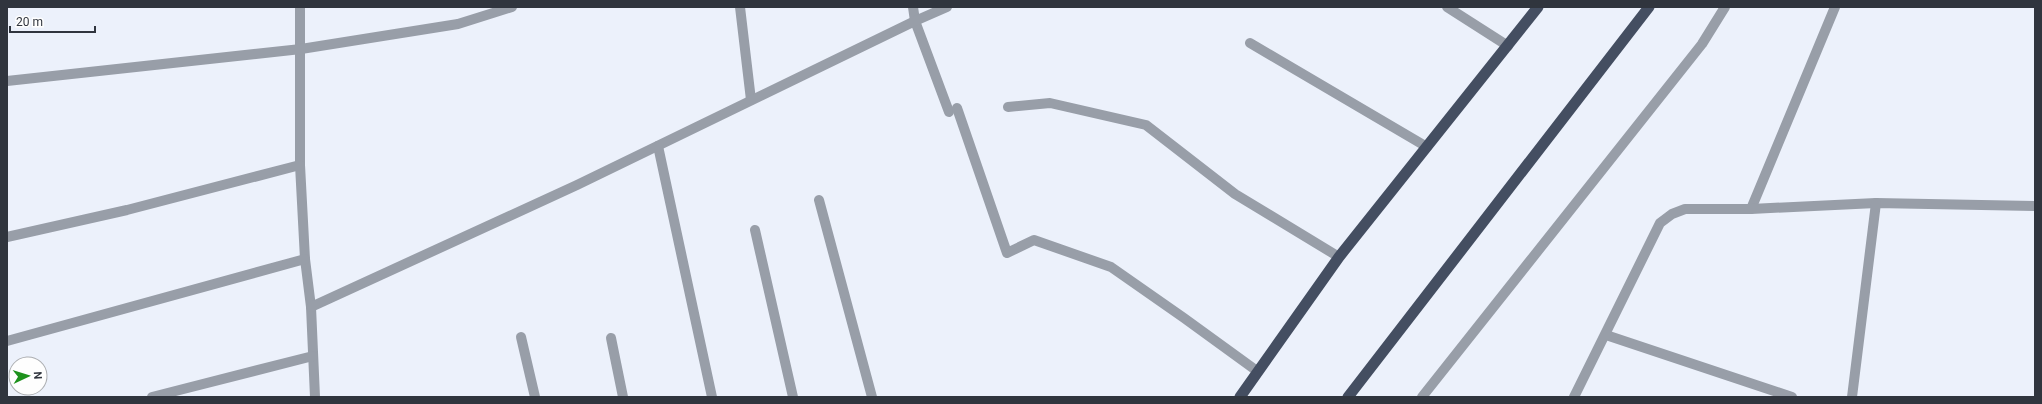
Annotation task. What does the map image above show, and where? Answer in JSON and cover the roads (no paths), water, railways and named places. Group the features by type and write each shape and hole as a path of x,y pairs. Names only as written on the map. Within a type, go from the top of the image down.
{"highway":[{"path":"1240,397 1339,257 1538,7"},
{"path":"1348,397 1649,7"}],"street":[{"path":"300,7 300,165 305,259 311,307 315,397"},
{"path":"7,81 301,49 458,24 512,7"},
{"path":"740,7 751,100"},
{"path":"914,7 915,21 953,110 1007,253 1034,240 1111,267 1257,371"},
{"path":"311,307 577,185 915,21 947,7"},
{"path":"1447,7 1508,46"},
{"path":"1422,397 1702,44 1726,7"},
{"path":"1751,209 1835,7"},
{"path":"1250,43 1427,147"},
{"path":"1008,107 1050,103 1146,125 1236,194 1339,257"},
{"path":"658,146 712,397"},
{"path":"7,237 126,210 300,165"},
{"path":"819,200 872,397"},
{"path":"1852,397 1876,203"},
{"path":"1574,397 1606,335 1660,223 1672,214 1684,209 1751,209 1876,203 2035,206"},
{"path":"755,230 793,397"},
{"path":"7,341 305,259"},
{"path":"1606,335 1792,397"},
{"path":"521,337 535,397"},
{"path":"611,338 623,397"},
{"path":"152,397 313,356"}]}
